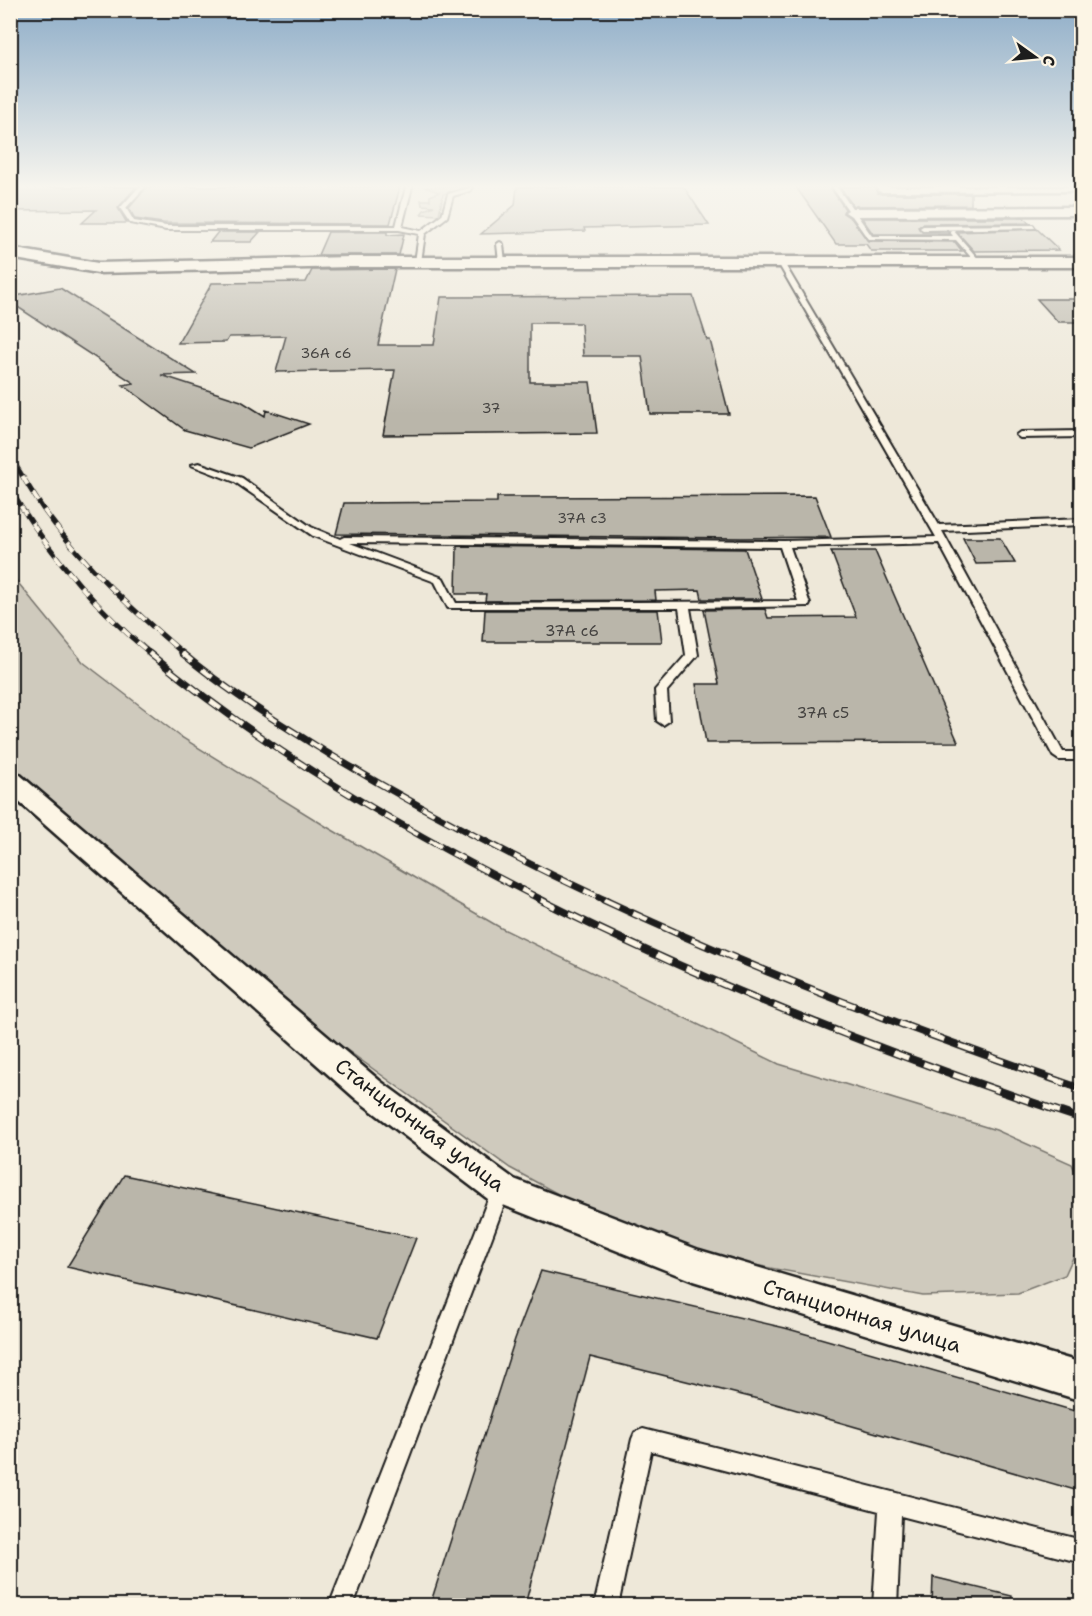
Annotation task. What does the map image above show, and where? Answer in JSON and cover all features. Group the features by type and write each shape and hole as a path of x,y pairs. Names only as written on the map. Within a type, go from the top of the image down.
{"street":[{"path":"65,262 98,268 395,262"},
{"path":"617,262 897,262"},
{"name":"Станционная улица","path":"10,780 368,1090 501,1189 693,1265 1082,1382"}],"lane":[{"path":"781,263 936,528 1059,756 1082,756"},
{"path":"1020,435 1082,434"},
{"path":"196,465 245,483 298,525 439,580 452,606 805,604 784,544"},
{"path":"936,528 1082,522"},
{"path":"334,540 784,544 942,540"},
{"path":"663,721 661,690 692,656 684,605"},
{"path":"341,1605 501,1189"},
{"path":"606,1605 643,1440 1082,1552"},
{"path":"885,1605 891,1503"}],"shaded area":[{"path":"10,573 83,662 181,737 327,827 501,928 779,1064 996,1130 1072,1164 1081,1185 1081,1240 1065,1275 1018,1293 923,1296 656,1247 510,1168 329,1037 11,777"}],"building":[{"path":"395,269 378,345 434,345 441,297 693,296 707,340 710,340 729,414 650,414 642,356 583,356 581,323 530,323 530,382 590,382 597,433 383,435 395,370 276,372 286,336 229,337 226,342 178,343 212,283 306,282 312,270"},
{"path":"60,288 196,374 161,375 241,401 265,416 266,410 309,424 249,448 185,430 123,385 134,383 10,302 10,297"},
{"path":"1037,299 1082,299 1082,322 1058,322"},
{"path":"815,496 831,537 336,534 344,503 497,502 497,497"},
{"path":"963,538 1000,538 1015,563 976,564"},
{"path":"457,546 745,549 762,599 702,599 700,590 655,591 656,600 485,601 486,594 456,594"},
{"path":"831,551 875,551 958,742 706,743 696,684 719,684 704,610 765,609 768,618 856,617"},
{"path":"485,610 658,610 662,642 483,642"},
{"path":"124,1175 416,1238 377,1338 67,1267"},
{"path":"541,1271 785,1328 1082,1413 1082,1492 762,1400 590,1357 525,1605 430,1605 515,1339"},
{"path":"933,1577 1012,1596 1011,1605 932,1605"}],"railway":[{"path":"10,456 13,460"},
{"path":"12,459 46,513 77,552 129,605 184,654"},
{"path":"10,489 40,535 73,578 110,617 151,654"},
{"path":"149,653 242,724 340,788 441,847 544,901"},
{"path":"182,653 254,706 397,794 536,867 607,901"},
{"path":"541,900 673,962 807,1019 944,1071 1082,1119"},
{"path":"604,900 841,1001 1082,1089"}]}
